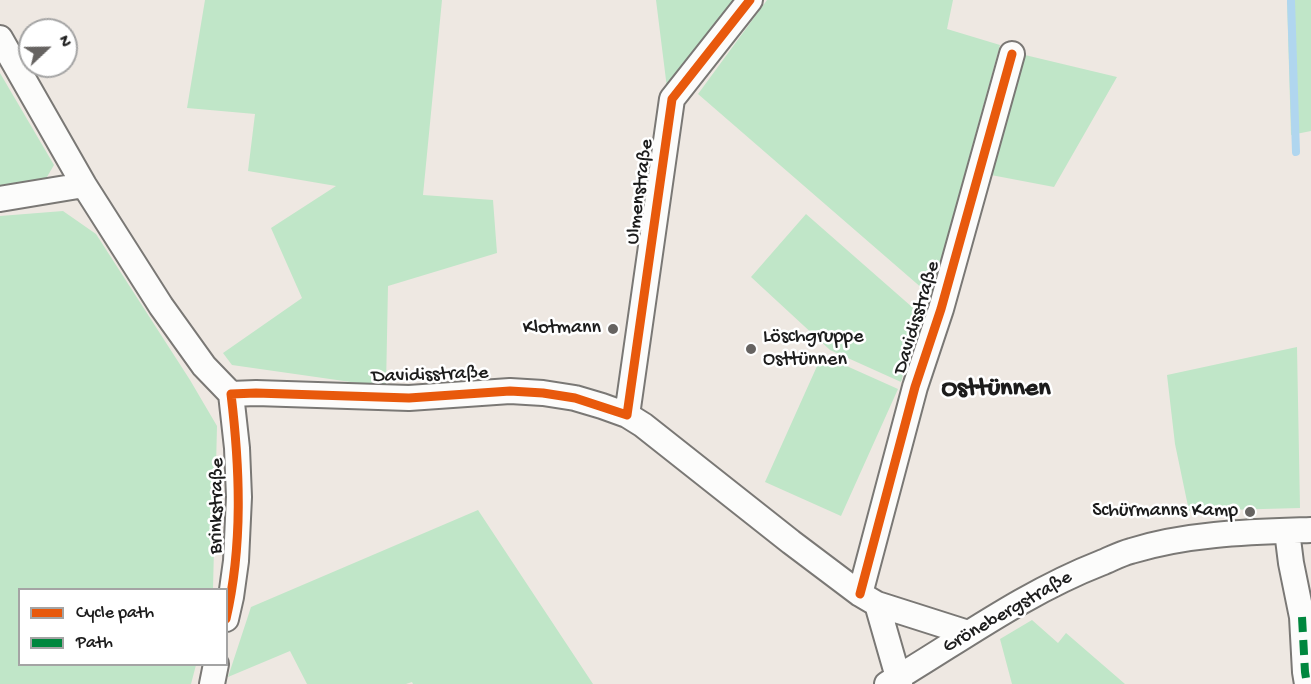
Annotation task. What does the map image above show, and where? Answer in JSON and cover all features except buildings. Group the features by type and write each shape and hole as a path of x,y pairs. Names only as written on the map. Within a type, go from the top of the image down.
{"street":[{"name":"Ulmenstraße","path":"627,415 672,99 750,0"},
{"path":"0,38 84,185 161,306 204,366 231,394"},
{"name":"Davidisstraße","path":"868,599 915,387 941,309 1012,54"},
{"path":"0,199 84,185"},
{"name":"Davidisstraße","path":"231,394 409,398 510,392 543,393 575,398 627,415 643,425 791,542 868,599 968,633"},
{"name":"Brinkstraße","path":"228,610 236,561 239,497 237,448 231,394"},
{"name":"Grönebergstraße","path":"896,682 968,633 1029,596 1084,569 1130,551 1203,536 1311,530"},
{"path":"1287,531 1302,617 1307,684"},
{"path":"868,599 896,682"},
{"path":"212,684 216,666"}],"green space":[{"path":"205,0 442,0 423,195 493,200 497,253 388,286 386,387 232,365 223,353 302,298 271,228 336,186 248,171 255,114 187,108"},
{"path":"656,0 735,0 667,88"},
{"path":"767,0 953,0 947,29 1000,45 931,296 698,94"},
{"path":"1287,0 1311,0 1311,131 1291,135"},
{"path":"1025,55 1117,77 1054,187 991,175"},
{"path":"0,73 54,165 44,182 0,189"},
{"path":"63,211 96,234 217,426 213,588 18,588 18,666 196,666 191,684 0,684 0,216"},
{"path":"806,214 920,314 901,382 830,350 751,277"},
{"path":"1297,347 1300,508 1189,511 1175,444 1167,375"},
{"path":"822,355 898,389 841,516 765,482"},
{"path":"478,510 593,684 413,684 412,682 406,684 307,684 290,651 228,677 251,607"},
{"path":"1032,620 1058,643 1066,633 1125,684 1012,684 1000,639"}],"waterway":[{"path":"1291,0 1296,152"}],"marked path":[{"path":"1302,617 1307,684"}],"cycle path":[{"path":"228,608 235,563 238,507 231,394 409,398 510,391 575,398 627,415 672,99 750,0"},
{"path":"860,594 915,387 941,309 1012,54"}],"place":[{"name":"Klotmann","path":"613,329"},
{"name":"Löschgruppe Osttünnen","path":"751,349"},
{"name":"Schürmanns Kamp","path":"1250,512"}],"district":[{"name":"Osttünnen","path":"996,390"}]}
